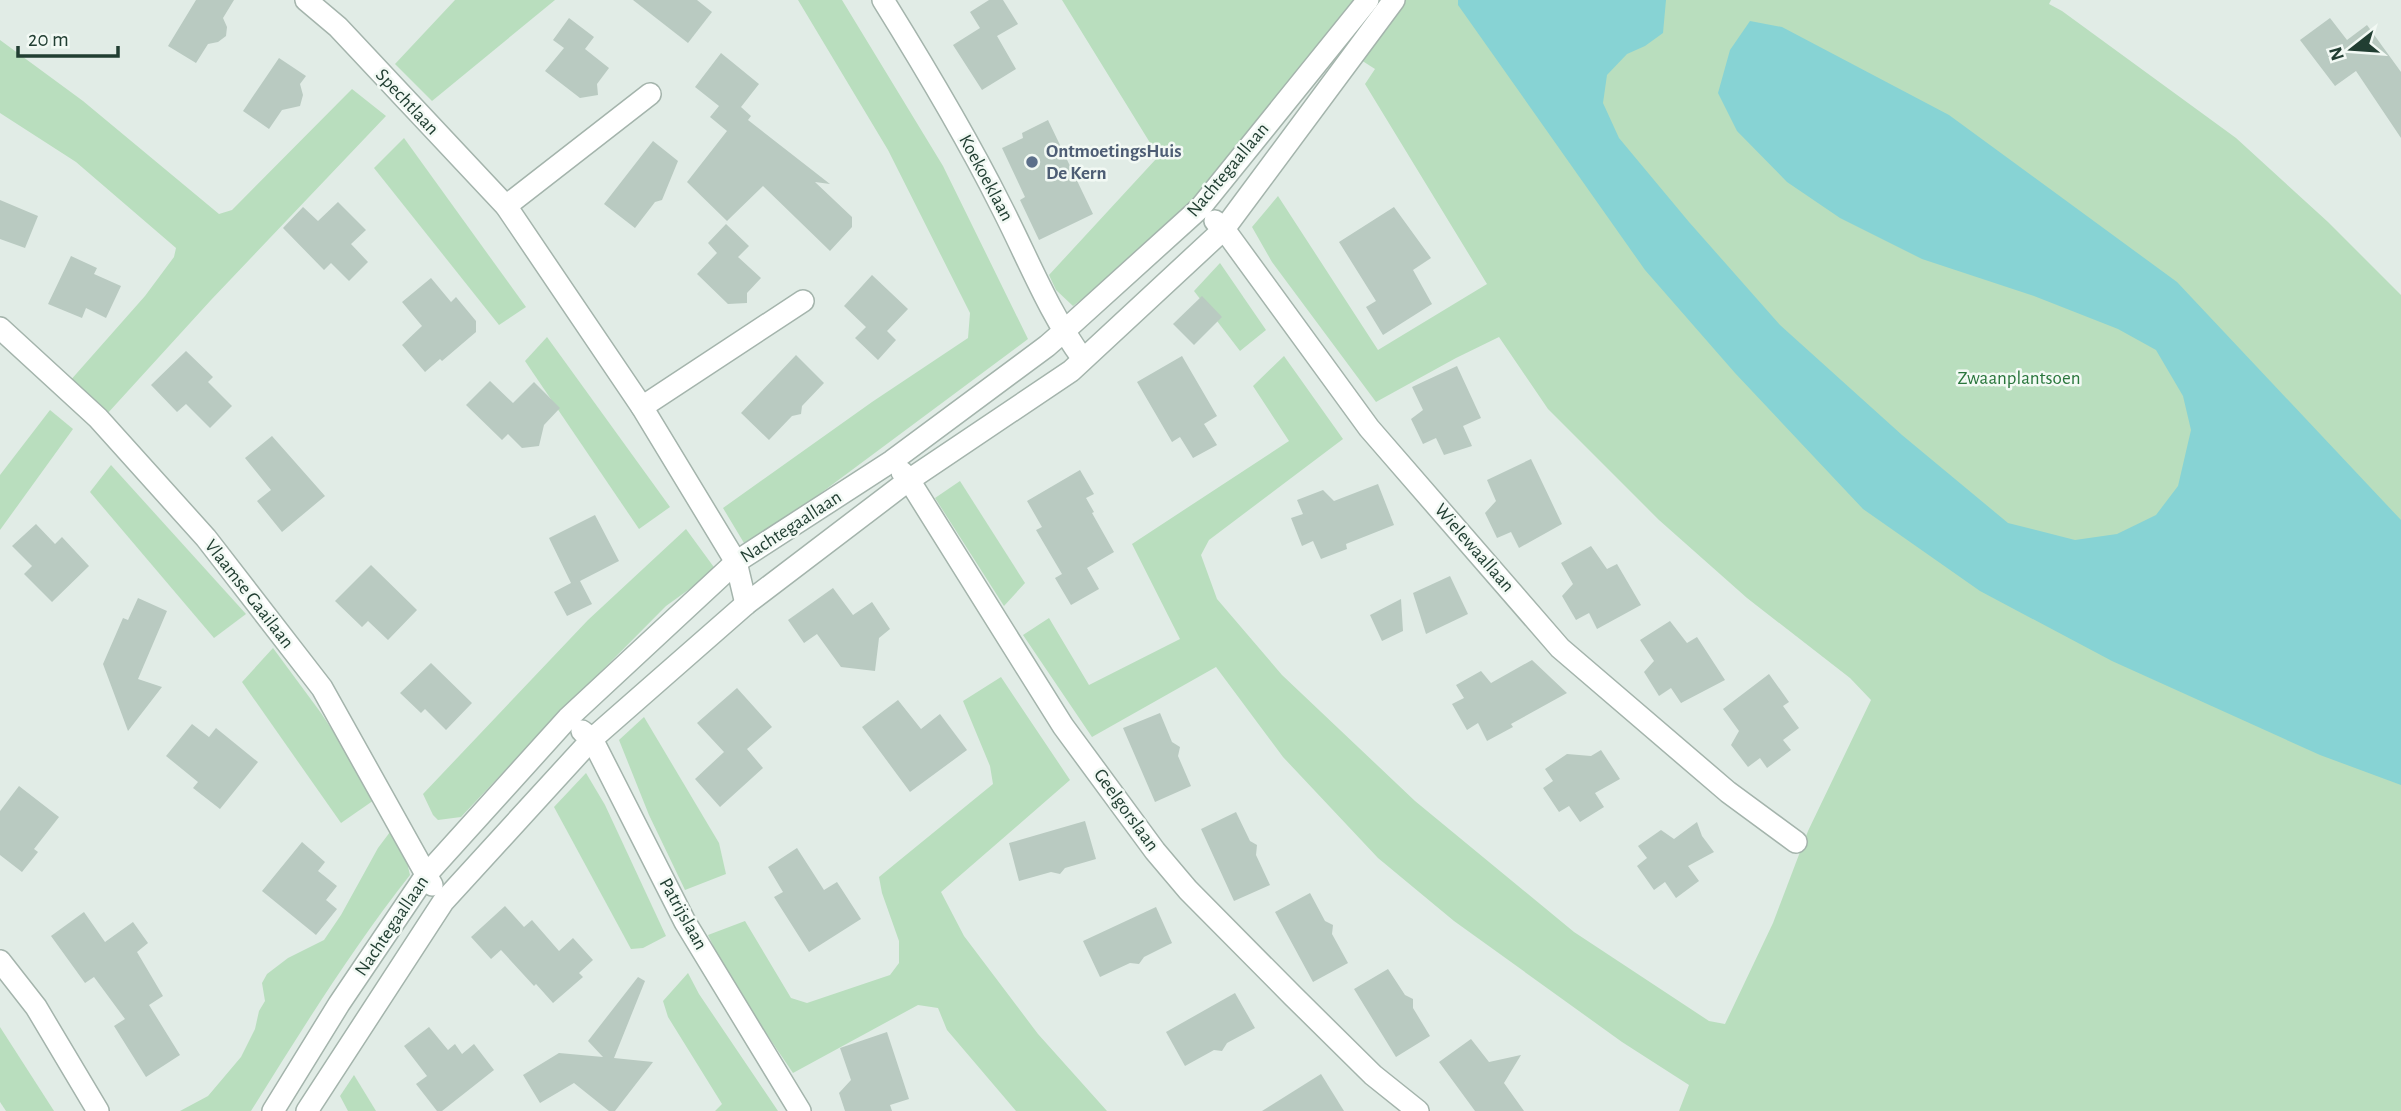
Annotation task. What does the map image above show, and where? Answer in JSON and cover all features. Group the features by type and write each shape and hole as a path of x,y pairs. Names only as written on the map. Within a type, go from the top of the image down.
{"street":[{"name":"Spechtlaan","path":"306,0 338,27 506,206 642,407 736,562 746,604"},
{"name":"Koekoeklaan","path":"883,0 947,106 999,202 1063,332 1083,359"},
{"name":"Nachtegaallaan","path":"273,1111 426,875 568,719 736,562 892,461 1063,332 1200,208 1368,0"},
{"name":"Nachtegaallaan","path":"314,1107 443,902 592,739 746,604 909,480 1071,371 1224,229 1394,0"},
{"path":"506,206 650,94"},
{"name":"Wielewaallaan","path":"1200,208 1224,229 1369,428 1560,648 1728,792 1796,842"},
{"path":"642,407 803,301"},
{"name":"Vlaamse Gaailaan","path":"0,328 98,418 206,538 322,688 443,902"},
{"name":"Geelgorslaan","path":"892,461 909,480 1063,726 1155,851 1188,890 1373,1075 1419,1111"},
{"name":"Patrijslaan","path":"568,719 592,739 685,922 800,1111"},
{"path":"0,961 36,1007 98,1111"},
{"path":"290,1082 314,1107"}],"green space":[{"path":"455,0 555,0 432,101 395,64"},
{"path":"798,0 842,0 943,166 1028,339 747,548 723,508 872,402 968,338 970,313 888,150"},
{"name":"Zwaanplantsoen","path":"1062,0 2051,0 2049,4 2236,138 2328,222 2401,295 2401,1111 1679,1111 1689,1085 1622,1042 1454,921 1378,858 1283,757 1216,667 1092,737 1023,635 1049,618 1089,685 1180,639 1132,544 1289,441 1253,386 1284,356 1343,439 1209,540 1201,555 1217,599 1282,675 1415,801 1574,932 1709,1021 1725,1024 1773,923 1808,831 1871,700 1850,678 1747,598 1659,520 1548,409 1499,337 1376,402 1272,262 1252,227 1278,196 1378,350 1487,284 1365,84 1375,69 1325,37 1194,202 1073,306 1056,290 1049,275 1156,159 1152,146"},
{"path":"0,40 83,101 219,214 232,210 352,89 386,116 107,414 69,382 145,296 174,257 176,248 76,162 0,113"},
{"path":"404,138 526,307 499,325 374,168"},
{"path":"1220,263 1266,330 1240,351 1194,291"},
{"path":"547,337 670,507 639,529 525,361"},
{"path":"50,410 73,429 0,530 0,475"},
{"path":"111,465 246,614 214,638 90,492"},
{"path":"960,481 1025,583 1004,606 935,498"},
{"path":"686,529 716,570 666,606 461,817 438,820 423,794 588,620"},
{"path":"273,648 321,713 377,798 341,823 242,682"},
{"path":"1001,677 1070,780 941,892 964,936 1038,1034 1107,1111 1016,1111 947,1030 938,1008 918,1005 793,1073 728,977 708,935 745,921 791,998 807,1003 890,975 899,963 899,941 879,877 993,784 990,766 963,701"},
{"path":"644,717 719,843 726,874 685,890 649,815 619,740"},
{"path":"586,773 605,805 666,936 643,948 631,949 554,807"},
{"path":"393,828 403,846 410,875 347,962 251,1111 180,1111 208,1096 241,1057 265,1001 262,983 267,974 288,958 324,940 378,848"},
{"path":"688,973 699,994 778,1111 715,1111 722,1104 668,1017 663,1001"},
{"path":"0,1027 54,1111 6,1111 0,1102"},
{"path":"354,1075 376,1111 348,1111 340,1096"}],"water":[{"path":"1458,0 1666,0 1663,33 1645,46 1627,54 1607,75 1603,103 1619,138 1780,325 1902,435 2008,523 2075,540 2117,534 2156,515 2178,486 2191,430 2183,396 2156,350 2118,329 2034,296 1922,259 1840,218 1787,182 1737,131 1718,93 1730,50 1750,21 1782,27 1949,115 2177,282 2401,520 2401,785 2320,755 2112,661 1980,591 1863,509 1735,373 1645,270 1458,5"}],"building":[{"path":"196,0 234,0 223,18 227,27 226,36 218,42 208,44 196,63 168,46"},
{"path":"633,0 697,0 712,12 688,43"},
{"path":"989,0 1003,0 1018,24 997,36 1016,69 982,90 953,45 980,28 970,12"},
{"path":"569,18 594,37 585,49 609,68 597,84 598,95 580,98 545,71 564,48 553,40"},
{"path":"2330,18 2347,40 2367,25 2401,72 2401,138 2356,71 2335,86 2300,40"},
{"path":"721,53 759,84 741,107 751,116 748,120 830,184 815,182 852,217 852,227 830,251 763,186 727,221 687,182 727,131 710,117 719,106 695,87"},
{"path":"279,58 306,76 300,84 303,95 300,106 282,110 269,129 243,111"},
{"path":"1048,120 1093,214 1039,240 1020,200 1025,197 1002,148 1023,138 1022,133"},
{"path":"653,141 678,161 662,200 655,202 635,228 604,204"},
{"path":"0,200 38,216 25,248 0,239"},
{"path":"338,202 366,230 351,244 368,262 349,281 331,263 324,270 283,228 303,207 318,221"},
{"path":"1394,207 1431,258 1413,270 1432,304 1383,335 1366,307 1376,301 1339,242"},
{"path":"726,224 749,246 738,257 761,278 747,293 747,303 728,304 697,274 717,253 708,243"},
{"path":"71,256 97,268 94,274 121,286 106,318 86,308 82,318 48,304"},
{"path":"872,275 908,309 887,331 896,340 878,360 855,338 866,327 844,306"},
{"path":"431,278 451,302 456,297 476,321 476,332 425,372 402,345 422,326 402,302"},
{"path":"1202,296 1222,317 1194,345 1173,324"},
{"path":"186,351 213,377 208,382 232,406 210,428 186,404 177,412 151,385"},
{"path":"796,355 824,383 802,406 801,414 792,416 769,440 741,413"},
{"path":"1182,356 1217,416 1204,424 1217,445 1193,458 1180,437 1172,442 1137,382"},
{"path":"1457,366 1481,418 1463,426 1472,446 1444,455 1436,438 1423,444 1411,419 1423,410 1412,387"},
{"path":"490,381 513,403 534,382 560,408 544,425 539,446 522,448 508,434 502,440 466,405"},
{"path":"272,436 325,496 282,532 257,501 271,490 245,458"},
{"path":"1531,459 1562,524 1519,548 1511,532 1497,538 1485,513 1496,501 1487,480"},
{"path":"1080,470 1094,494 1086,498 1094,512 1092,513 1114,552 1087,568 1099,589 1071,605 1055,578 1062,574 1036,530 1042,527 1027,501"},
{"path":"1378,484 1394,525 1346,544 1347,549 1321,559 1313,541 1302,546 1291,518 1303,514 1297,500 1323,490 1334,501"},
{"path":"595,515 619,561 580,581 592,604 567,616 554,592 571,583 549,538"},
{"path":"36,524 55,544 62,537 89,566 52,602 24,574 32,566 12,546"},
{"path":"1591,546 1607,569 1617,564 1641,605 1597,629 1589,613 1576,620 1562,596 1573,584 1561,563"},
{"path":"371,565 417,610 388,640 368,621 362,627 335,601"},
{"path":"1450,576 1468,614 1426,634 1413,593"},
{"path":"833,588 853,615 872,602 890,629 879,638 875,671 841,667 817,634 804,643 788,620"},
{"path":"138,598 167,611 138,679 162,687 128,731 103,664 123,618 128,620"},
{"path":"1401,599 1403,631 1382,641 1370,615"},
{"path":"1670,621 1687,643 1697,637 1725,680 1681,703 1671,688 1659,696 1644,672 1654,661 1640,640"},
{"path":"1532,660 1567,693 1511,724 1513,727 1487,741 1478,723 1467,730 1452,704 1464,698 1456,685 1481,671 1491,683"},
{"path":"431,663 472,703 446,730 425,709 421,713 400,693"},
{"path":"1769,674 1789,702 1783,706 1799,728 1783,740 1791,750 1767,768 1760,758 1748,767 1731,745 1739,731 1723,709"},
{"path":"737,688 772,727 747,749 763,768 720,807 695,779 724,752 697,723"},
{"path":"898,700 921,729 940,714 967,750 910,792 862,727"},
{"path":"1160,713 1172,742 1180,747 1178,756 1191,786 1155,802 1123,728"},
{"path":"192,724 209,737 216,728 258,762 220,809 193,788 198,782 166,756"},
{"path":"1601,750 1620,779 1595,793 1604,807 1580,822 1569,806 1559,812 1543,788 1553,781 1545,769 1567,754 1591,756"},
{"path":"19,786 59,817 34,849 38,852 22,872 0,855 0,811"},
{"path":"1236,812 1250,841 1257,845 1256,855 1270,885 1234,901 1201,829"},
{"path":"1085,821 1096,859 1065,868 1060,874 1051,872 1019,881 1009,843"},
{"path":"1697,822 1702,836 1714,852 1688,866 1699,881 1676,898 1665,882 1654,890 1637,866 1647,858 1638,846 1661,830 1674,839"},
{"path":"302,842 325,862 318,871 337,886 326,900 337,909 316,935 262,891"},
{"path":"797,848 824,890 837,882 861,919 809,952 774,897 783,892 768,867"},
{"path":"1310,893 1325,921 1333,925 1332,934 1348,963 1313,982 1275,912"},
{"path":"505,906 524,927 532,920 559,951 573,938 593,960 579,973 583,977 553,1003 501,950 491,959 471,937"},
{"path":"1156,907 1172,943 1144,957 1139,964 1130,963 1100,977 1083,941"},
{"path":"84,912 105,942 133,922 148,943 137,952 163,996 149,1005 180,1055 146,1077 114,1026 125,1019 94,977 85,983 51,936"},
{"path":"1388,969 1405,995 1413,999 1413,1008 1430,1036 1396,1057 1354,989"},
{"path":"638,977 645,981 614,1058 653,1062 615,1111 609,1111 574,1083 540,1103 523,1075 559,1053 603,1057 588,1041"},
{"path":"1235,993 1255,1028 1227,1043 1222,1051 1214,1050 1185,1066 1166,1032"},
{"path":"429,1027 448,1050 455,1044 462,1054 474,1044 494,1070 442,1111 437,1111 416,1084 427,1076 404,1046"},
{"path":"887,1032 909,1099 890,1105 892,1111 845,1111 839,1093 851,1080 840,1048"},
{"path":"1471,1039 1489,1062 1521,1055 1504,1083 1524,1111 1475,1111 1439,1062"},
{"path":"1321,1074 1344,1111 1262,1111"}],"place":[{"name":"OntmoetingsHuis De Kern","path":"1032,162"}]}
